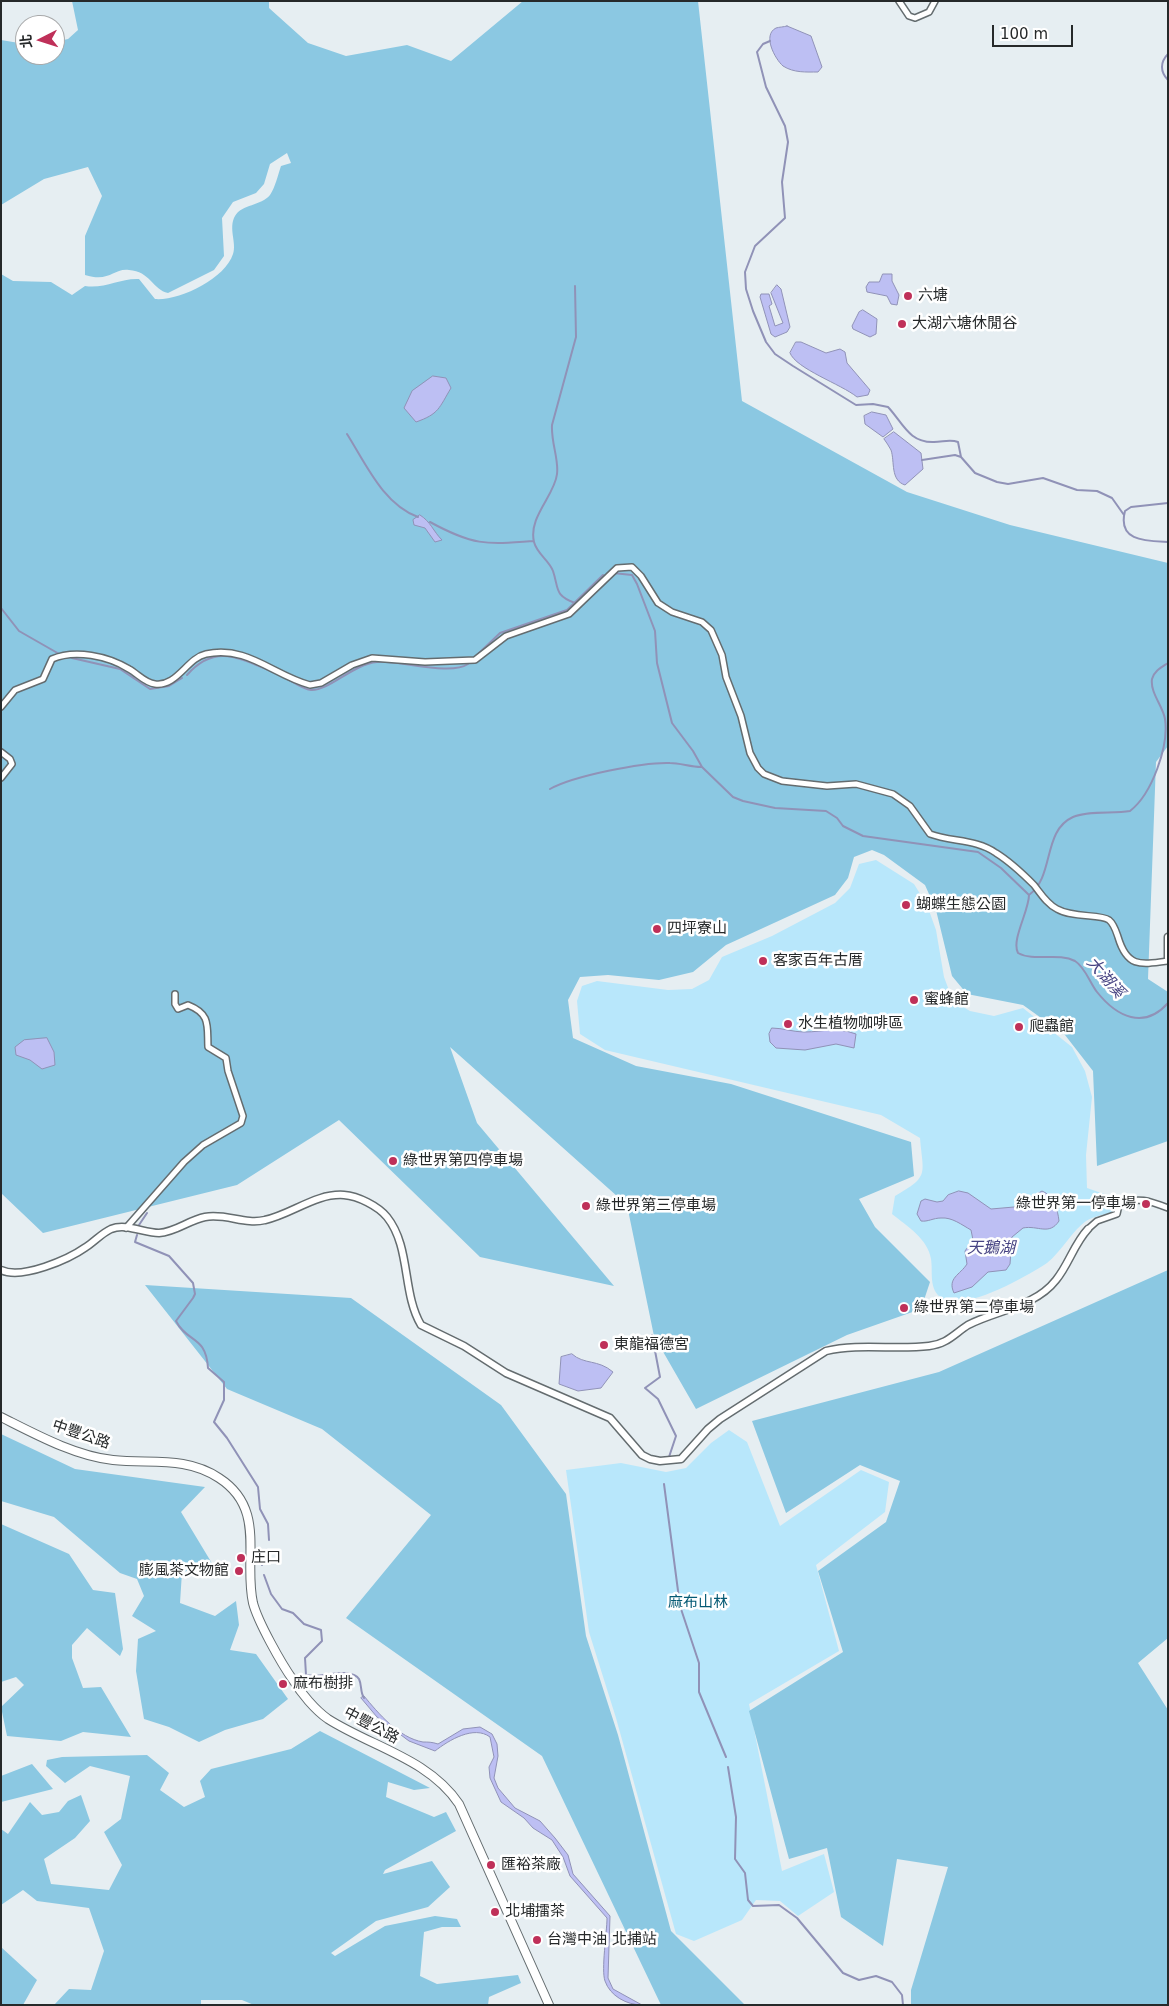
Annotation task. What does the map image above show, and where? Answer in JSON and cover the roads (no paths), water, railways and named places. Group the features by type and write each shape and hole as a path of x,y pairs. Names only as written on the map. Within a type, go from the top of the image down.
{"main road":[{"name":"中豐公路","path":"1,1417 72,1449 112,1460 175,1462 202,1468 221,1479 234,1490 242,1502 250,1524 251,1579 256,1612 293,1680 327,1718 416,1765 443,1782 459,1804 549,2005"}],"street":[{"path":"899,1 909,16 915,18 922,17 929,12 935,1"},
{"path":"1,708 15,690 44,679 52,659 72,655 111,661 127,667 147,681 158,684 175,677 199,656 228,651 268,664 310,685 321,683 352,665 372,658 425,662 475,660 506,636 569,614 617,568 627,566 637,570 652,595 665,608 702,622 711,630 722,655 726,677 741,716 750,753 754,762 764,774 782,781 816,786 856,784 893,794 910,806 930,834 984,846 996,852 1034,886 1056,909 1069,915 1103,918 1110,921 1115,928 1124,954 1130,960 1137,962 1168,960 1168,937"},
{"path":"1,752 10,759 12,764 1,778"},
{"path":"126,1228 184,1162 203,1145 241,1123 243,1116 228,1071 226,1058 208,1047 207,1020 200,1009 188,1005 178,1009 175,1004 174,994"},
{"path":"1,1270 15,1274 36,1270 84,1249 109,1229 126,1228 158,1233 167,1232 204,1217 216,1216 263,1221 315,1200 345,1195 368,1203 388,1217 399,1240 411,1303 421,1325 464,1346 506,1373 610,1418 642,1456 660,1461 676,1460 685,1456 708,1429 720,1419 826,1351 837,1348 906,1348 945,1343 966,1326 1031,1300 1055,1281 1077,1241 1088,1229 1098,1221 1117,1214 1120,1205 1127,1201 1138,1199 1150,1201 1168,1208"},
{"path":"510,1936 518,1933"},
{"path":"516,1950 524,1948"}],"water":[{"path":"787,26 811,36 822,67 818,72 791,70 783,66 777,58 771,47 770,36 776,28"},
{"path":"883,274 892,274 892,281 899,295 897,305 891,304 887,296 867,292 866,287 869,282 879,282"},
{"path":"777,285 781,289 790,327 787,332 775,337 771,334 760,297 761,294 769,294 772,304 769,306 775,326 783,323 771,293"},
{"path":"863,310 877,319 876,334 870,337 853,329 852,326 859,312"},
{"path":"796,342 801,342 826,353 840,349 845,352 847,363 870,390 868,395 857,397 801,365 790,353"},
{"path":"433,376 446,378 451,388 434,413 416,422 404,408 412,391"},
{"path":"872,412 886,415 893,429 883,437 865,424 864,416"},
{"path":"894,432 921,453 923,469 905,485 900,483 895,475 891,450 884,439"},
{"path":"420,515 442,540 435,542 425,528 414,525 413,520"},
{"path":"772,1028 800,1032 835,1030 848,1032 856,1034 854,1048 836,1044 805,1050 776,1048 770,1042 769,1034"},
{"path":"47,1038 54,1052 55,1065 42,1069 30,1060 16,1055 15,1047 24,1040"},
{"name":"天鵝湖","path":"959,1191 968,1193 991,1209 1014,1207 1042,1191 1054,1203 1059,1221 1047,1229 1023,1228 1012,1237 1010,1264 1006,1270 988,1272 972,1287 954,1293 952,1288 953,1280 967,1264 965,1251 973,1240 971,1230 945,1218 921,1221 917,1214 921,1201 925,1199 937,1202 943,1201 948,1195"},
{"path":"572,1354 581,1360 602,1365 613,1372 601,1388 578,1391 559,1384 561,1357"},
{"path":"364,1696 390,1724 414,1740 438,1744 463,1729 480,1727 492,1734 497,1744 498,1756 494,1778 498,1788 515,1808 540,1821 555,1838 568,1855 573,1874 610,1916 608,1978 613,1989 642,2005 636,2005 620,1999 607,1986 604,1976 604,1960 607,1918 570,1876 563,1857 552,1840 533,1828 524,1818 501,1802 490,1778 489,1767 494,1757 490,1737 484,1734 469,1733 447,1742 435,1751 409,1741 377,1717 361,1698"}],"waterway":[{"path":"770,41 763,44 757,52 766,87 785,126 788,142 782,182 785,218 755,246 745,272 746,289 766,342 775,354 856,405 873,404 888,407 912,436 925,441 958,442 961,457"},
{"path":"1168,54 1162,67 1168,80"},
{"path":"575,286 576,337 552,425 557,474 552,490 538,515 533,533 534,542 540,554 553,571 558,591 568,600 575,603"},
{"path":"347,434 376,482 385,493 395,503 418,517"},
{"path":"922,460 955,455 961,457 975,473 997,482 1008,484 1043,478 1077,490 1097,491 1112,498 1124,515"},
{"path":"1168,503 1131,507 1125,511 1124,521 1125,529 1136,538 1168,542"},
{"path":"430,522 457,535 479,542 533,541"},
{"path":"613,573 632,575 637,584 655,631 657,663 672,723 693,751 702,767 733,797 775,808 826,811 837,818 843,826 863,836 978,852 1001,868 1029,895"},
{"path":"477,655 500,633 567,610 603,575"},
{"path":"1,608 19,631 61,655"},
{"path":"187,675 197,665 207,659 218,656 238,658 273,672"},
{"path":"72,658 120,669 150,689 169,686 182,678"},
{"path":"284,677 301,687 311,690 326,686 359,667 377,662 437,668 460,667 468,664"},
{"path":"1029,895 1037,887 1042,877 1052,843 1063,824 1079,815 1130,811 1138,803 1152,782 1161,755 1166,730 1164,714 1153,689 1152,679 1156,671 1168,663"},
{"path":"550,789 575,779 643,765 670,763 701,767"},
{"name":"大湖溪","path":"1029,895 1018,933 1016,947 1018,953 1031,957 1061,957 1075,961 1082,967 1097,992 1122,1014 1140,1018 1150,1016 1168,1003"},
{"path":"139,1225 147,1213"},
{"path":"137,1235 135,1242 169,1256 193,1283 195,1294 176,1321 185,1333 200,1344 207,1357 208,1368 224,1382 224,1400 214,1422 227,1438 258,1487 260,1509 268,1524 269,1540"},
{"path":"652,1335 660,1377 645,1388 658,1399 676,1436 669,1457"},
{"path":"664,1484 680,1606 699,1663 699,1692 726,1757"},
{"path":"262,1565 267,1550"},
{"path":"264,1575 271,1594 282,1609 293,1613 304,1624 321,1630 322,1641 305,1658 306,1675 343,1673 355,1675 360,1681 364,1698"},
{"path":"728,1767 736,1817 735,1859 745,1873 748,1900 753,1906 779,1905 797,1918 843,1973 859,1980 876,1976 892,1982 902,1995 903,2005"}],"place":[{"name":"六塘","path":"908,296"},
{"name":"大湖六塘休閒谷","path":"902,324"},
{"name":"蝴蝶生態公園","path":"906,905"},
{"name":"四坪寮山","path":"657,929"},
{"name":"客家百年古厝","path":"763,961"},
{"name":"蜜蜂館","path":"914,1000"},
{"name":"水生植物咖啡區","path":"788,1024"},
{"name":"爬蟲館","path":"1019,1027"},
{"name":"綠世界第四停車場","path":"393,1161"},
{"name":"綠世界第一停車場","path":"1146,1204"},
{"name":"綠世界第三停車場","path":"586,1206"},
{"name":"綠世界第二停車場","path":"904,1308"},
{"name":"東龍福德宮","path":"604,1345"},
{"name":"庄口","path":"241,1558"},
{"name":"膨風茶文物館","path":"239,1571"},
{"name":"麻布樹排","path":"283,1684"},
{"name":"匯裕茶廠","path":"491,1865"},
{"name":"北埔擂茶","path":"495,1912"},
{"name":"台灣中油 北捕站","path":"537,1940"}],"park label":[{"name":"麻布山林","path":"698,1603"}]}
